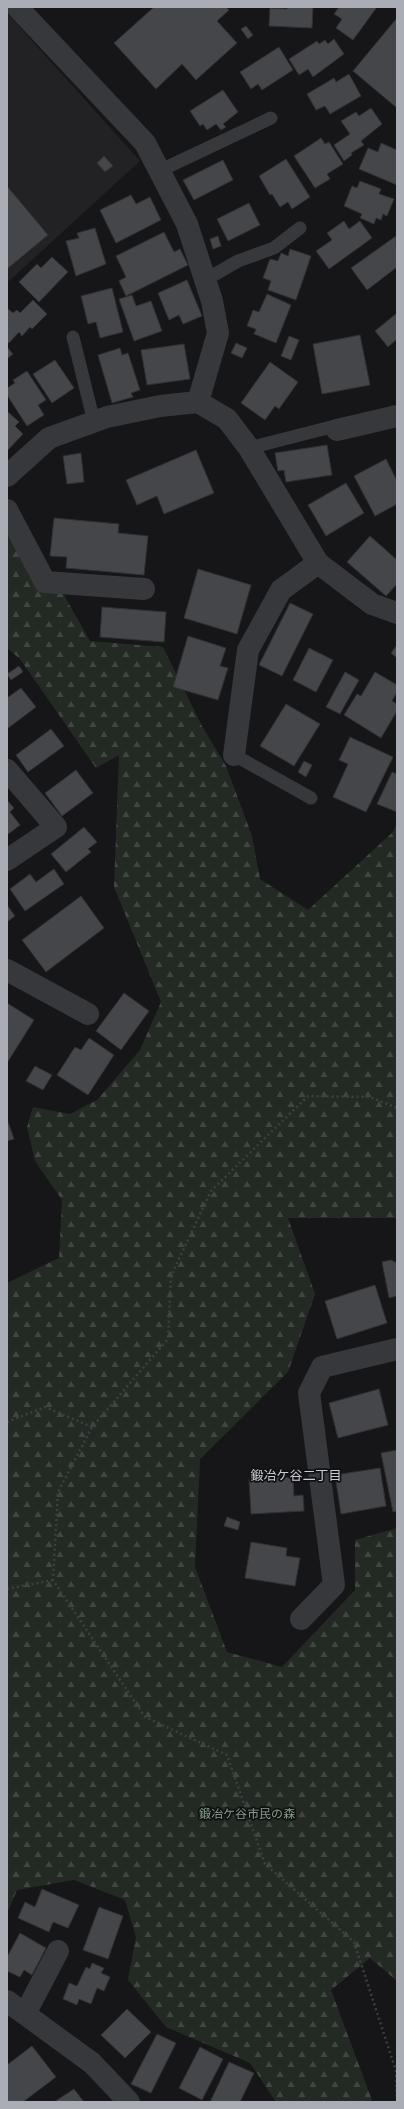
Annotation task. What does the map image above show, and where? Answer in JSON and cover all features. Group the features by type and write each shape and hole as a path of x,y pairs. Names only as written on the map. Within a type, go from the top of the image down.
{"street":[{"path":"17,7 145,143 187,224 212,301 218,333 198,402"},
{"path":"7,476 49,438 107,417 160,406 198,402 227,419 249,448 318,563 372,604 397,612"},
{"path":"337,430 397,416"},
{"path":"7,510 45,582 144,589"},
{"path":"234,755 248,650 281,590 318,563"},
{"path":"7,770 56,827 7,860"},
{"path":"7,970 88,1014"},
{"path":"301,1619 334,1585 309,1393 322,1367 396,1352"},
{"path":"25,2014 58,1951"},
{"path":"7,2001 92,2063 129,2102"}],"lane":[{"path":"159,171 271,118"},
{"path":"205,280 238,262 274,248 300,228"},
{"path":"73,336 94,422"},
{"path":"249,448 335,426 337,430"},
{"path":"234,755 310,798"}],"path":[{"path":"397,1108 370,1097 308,1096 211,1191 171,1276 168,1339 92,1427 58,1492 53,1580 145,1717 227,1754 265,1864 354,1942 396,2070 397,2102"},
{"path":"7,1422 45,1407 92,1427"},
{"path":"7,1589 53,1580"}],"shaded area":[{"path":"7,13 140,161 9,281 7,280"}],"green space":[{"name":"鍛冶ケ谷市民の森","path":"13,505 90,641 163,647 203,728 226,766 252,836 260,879 308,910 393,832 397,823 397,1218 288,1218 315,1294 288,1372 200,1459 195,1567 227,1652 282,1667 355,1590 355,1540 397,1528 397,1981 370,1958 331,1990 372,2100 371,2102 276,2102 250,2063 166,2027 128,1980 136,1937 125,1900 74,1880 17,1890 7,1913 7,1283 59,1258 62,1200 35,1161 27,1127 33,1107 70,1114 97,1100 140,1050 161,1002 114,887 119,755 96,768 20,659 7,648 7,509"}],"building":[{"path":"154,7 226,7 229,10 217,21 237,43 196,80 182,64 156,89 114,43"},
{"path":"287,7 313,7 312,28 269,26 270,8 287,9"},
{"path":"339,7 377,7 353,40 336,28 342,19 334,14"},
{"path":"397,18 397,108 353,71"},
{"path":"246,26 253,35 248,39 241,29"},
{"path":"334,39 344,54 313,77 308,69 299,75 289,59 317,41 319,44 325,40 328,44"},
{"path":"279,47 293,70 262,90 258,84 251,89 240,72"},
{"path":"349,74 361,96 330,114 325,106 316,110 307,94 334,78 336,82"},
{"path":"223,90 238,112 223,124 226,127 221,130 216,124 207,130 203,124 200,126 190,111"},
{"path":"371,108 382,124 361,141 364,145 351,153 352,155 344,161 334,145 350,134 341,121 356,112 359,116"},
{"path":"321,138 325,144 329,142 343,164 327,174 330,179 315,188 294,156"},
{"path":"381,143 397,150 397,185 359,169 368,148 378,152"},
{"path":"104,156 113,166 105,172 97,163"},
{"path":"286,159 310,197 292,209 288,202 280,207 272,194 270,195 259,176"},
{"path":"223,160 233,180 194,200 183,180"},
{"path":"360,181 381,189 379,194 394,199 387,216 383,214 381,220 376,218 374,224 360,218 362,214 344,206 352,186 357,188"},
{"path":"7,186 48,235 7,269"},
{"path":"131,195 136,204 150,197 161,220 116,243 100,210"},
{"path":"249,203 260,225 228,241 217,219"},
{"path":"344,221 349,229 360,221 372,238 329,269 316,251 332,240 327,233"},
{"path":"95,228 106,264 76,276 66,241 79,238 77,233"},
{"path":"164,232 174,252 180,249 188,265 126,296 119,281 126,277 116,256"},
{"path":"218,236 221,246 213,249 210,239"},
{"path":"396,236 397,267 367,290 351,268"},
{"path":"290,249 311,256 296,300 268,290 271,281 263,278 270,259 278,261 281,253 288,256"},
{"path":"52,257 68,272 39,302 19,282 37,264 41,268"},
{"path":"187,280 202,316 183,324 179,315 169,320 158,293"},
{"path":"112,288 123,332 100,338 96,322 88,324 81,296"},
{"path":"267,294 291,305 276,343 254,334 256,329 247,326 253,310 259,312"},
{"path":"132,295 136,306 151,301 162,331 134,341 119,299"},
{"path":"33,300 47,314 32,329 30,327 22,336 19,332 9,343 7,342 7,308 13,313 17,310 20,313"},
{"path":"397,313 397,339 388,347 375,331"},
{"path":"360,335 370,385 322,394 313,344"},
{"path":"289,336 299,340 291,360 281,356"},
{"path":"236,343 247,348 242,358 231,353"},
{"path":"184,344 190,379 147,385 141,350"},
{"path":"7,347 13,354 7,359"},
{"path":"120,348 122,355 128,353 140,390 131,393 133,397 112,403 98,355"},
{"path":"55,360 74,388 52,403 33,374"},
{"path":"270,362 298,382 279,409 275,406 265,420 241,403"},
{"path":"27,371 46,400 38,405 44,415 27,426 7,395 7,388 15,383 13,380"},
{"path":"7,411 19,422 15,426 23,434 7,451"},
{"path":"327,445 332,475 286,482 284,470 278,471 275,453"},
{"path":"196,450 214,493 164,514 157,496 137,505 126,480"},
{"path":"81,453 84,482 67,484 63,456"},
{"path":"386,459 397,481 397,504 375,516 354,476"},
{"path":"346,483 364,513 326,536 308,505"},
{"path":"54,518 119,524 118,533 148,536 144,575 66,568 67,557 50,556"},
{"path":"370,536 397,560 397,584 386,596 347,562"},
{"path":"198,569 251,585 237,634 184,618"},
{"path":"290,603 313,614 282,676 259,665"},
{"path":"102,607 166,612 164,642 100,637"},
{"path":"188,636 226,648 220,666 228,668 218,700 173,687"},
{"path":"397,645 397,658 391,653"},
{"path":"309,648 333,660 316,692 293,680"},
{"path":"19,666 23,672 11,680 7,674"},
{"path":"345,672 359,680 340,714 326,707"},
{"path":"375,672 397,685 397,692 392,701 397,704 397,711 381,738 344,715 357,694 361,696"},
{"path":"21,688 36,707 7,729 7,698"},
{"path":"286,704 320,724 294,766 260,746"},
{"path":"51,729 64,746 28,772 16,755"},
{"path":"350,737 393,757 366,812 333,797 348,764 339,760"},
{"path":"304,761 312,765 306,777 298,772"},
{"path":"76,770 93,793 62,816 45,793"},
{"path":"392,772 397,774 397,812 377,804"},
{"path":"7,800 14,808 10,812 20,825 7,835"},
{"path":"84,827 97,842 88,849 91,852 66,872 51,854"},
{"path":"54,869 64,884 25,911 10,889 30,874 36,882"},
{"path":"81,896 104,928 46,972 22,940"},
{"path":"7,905 15,916 7,922"},
{"path":"124,993 149,1011 121,1050 96,1031"},
{"path":"7,1003 34,1020 7,1063"},
{"path":"89,1038 114,1055 88,1095 57,1075 75,1047 81,1050"},
{"path":"35,1066 52,1075 43,1090 26,1081"},
{"path":"7,1119 14,1139 7,1141"},
{"path":"391,1260 397,1263 397,1296 389,1298 382,1262"},
{"path":"375,1285 387,1323 337,1339 325,1301"},
{"path":"379,1389 388,1425 338,1438 329,1403"},
{"path":"397,1450 397,1511 393,1512 381,1453"},
{"path":"380,1468 386,1506 341,1514 335,1475"},
{"path":"293,1477 294,1496 303,1495 304,1511 251,1514 249,1479"},
{"path":"227,1517 240,1522 238,1530 224,1526"},
{"path":"251,1542 287,1548 286,1556 300,1558 295,1586 245,1578"},
{"path":"42,1889 79,1905 68,1928 53,1922 49,1932 18,1918 25,1902 35,1907"},
{"path":"99,1907 123,1916 108,1959 83,1950"},
{"path":"20,1933 46,1948 32,1975 24,1970 20,1977 7,1971 7,1957"},
{"path":"92,1963 104,1968 101,1973 110,1977 104,1991 97,1988 91,2004 79,1999 77,2005 63,1999 69,1983 77,1986 86,1967 90,1969"},
{"path":"127,2009 151,2032 125,2058 101,2035"},
{"path":"157,2034 176,2043 151,2093 131,2084"},
{"path":"32,2046 56,2077 23,2102 7,2102 7,2065"},
{"path":"200,2047 223,2059 202,2100 179,2088"},
{"path":"229,2062 254,2073 240,2102 210,2102"},
{"path":"74,2089 84,2102 54,2102"}],"district":[{"name":"鍛冶ケ谷二丁目","path":"296,1475"}]}
